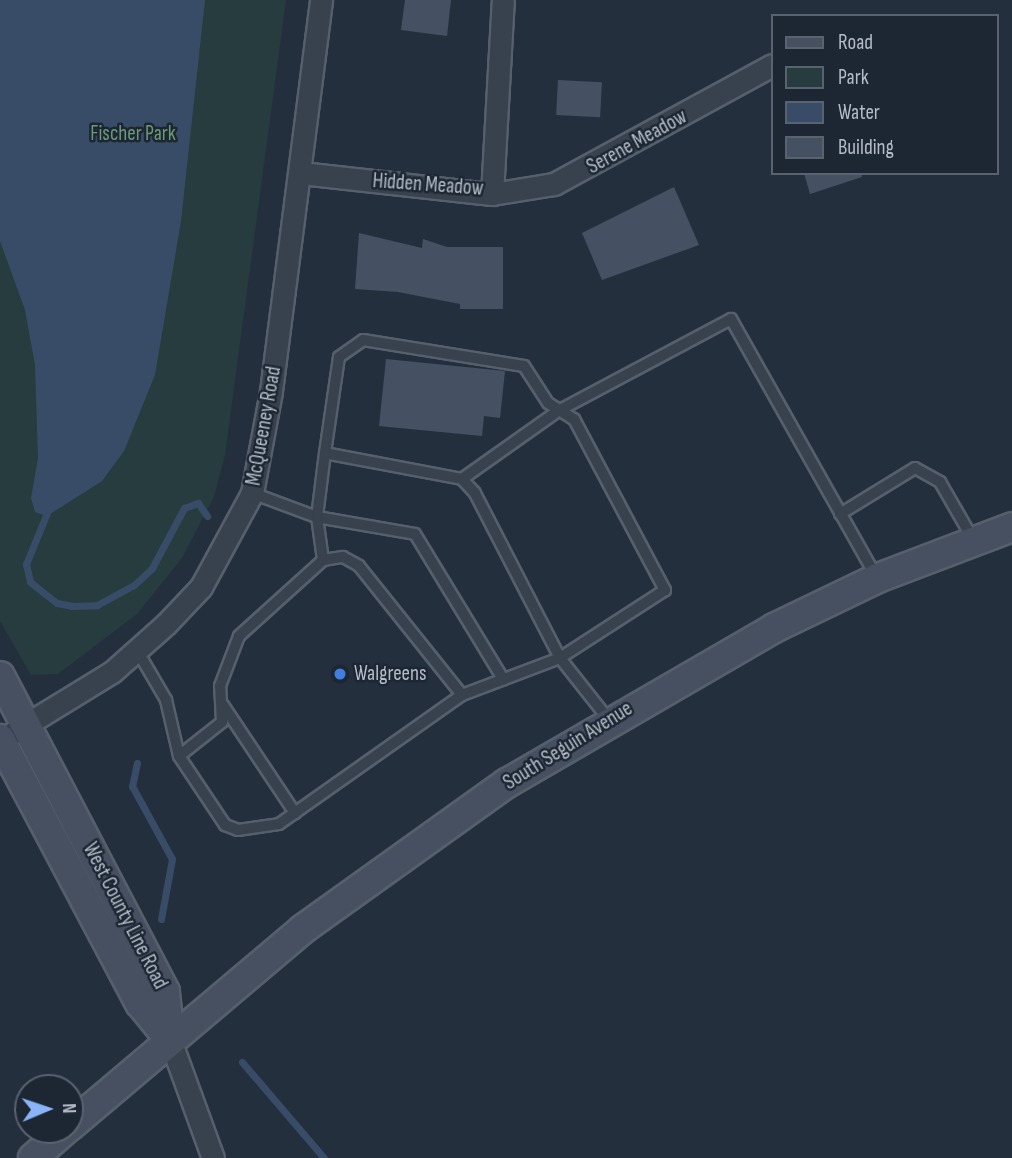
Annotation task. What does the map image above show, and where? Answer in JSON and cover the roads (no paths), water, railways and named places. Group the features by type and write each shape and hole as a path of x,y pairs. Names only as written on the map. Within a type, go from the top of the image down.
{"main road":[{"name":"South Seguin Avenue","path":"84,1114 354,891 609,720 878,578 1012,527"},
{"name":"West County Line Road","path":"0,676 165,992 170,1041"},
{"name":"West County Line Road","path":"0,740 140,1003 170,1041"},
{"path":"33,1158 49,1144"}],"street":[{"name":"McQueeney Road","path":"0,740 138,652 201,587 252,493 301,173 321,0"},
{"name":"Hidden Meadow","path":"301,173 492,194 503,0"},
{"name":"Serene Meadow","path":"492,194 554,184 599,165 771,66"},
{"path":"170,1041 213,1158"}],"lane":[{"path":"462,479 558,411 730,319 878,578"},
{"path":"138,652 166,700 179,756 225,825 263,829 295,813 462,695 560,658 665,590 574,419 558,411 524,366 507,358 363,340 339,358 317,517 323,560"},
{"path":"325,453 462,479 475,493 560,658 609,720"},
{"path":"840,514 915,468 940,482 974,541"},
{"path":"252,493 317,517 415,534 503,679"},
{"path":"179,756 222,722 220,686 239,636 323,560 343,557 359,566 462,695"},
{"path":"223,705 295,813"}],"water":[{"path":"0,0 205,0 181,221 155,375 124,451 102,481 47,516 35,512 31,498 38,458 35,365 25,310 0,241"}],"waterway":[{"path":"49,508 26,564 30,582 57,603 73,606 97,605 134,585 152,568 184,508 198,503 207,516"},
{"path":"137,763 132,786 172,859 161,919"},
{"path":"242,1062 324,1158"}],"place":[{"name":"Walgreens","path":"340,674"}],"park label":[{"name":"Fischer Park","path":"133,134"}]}
